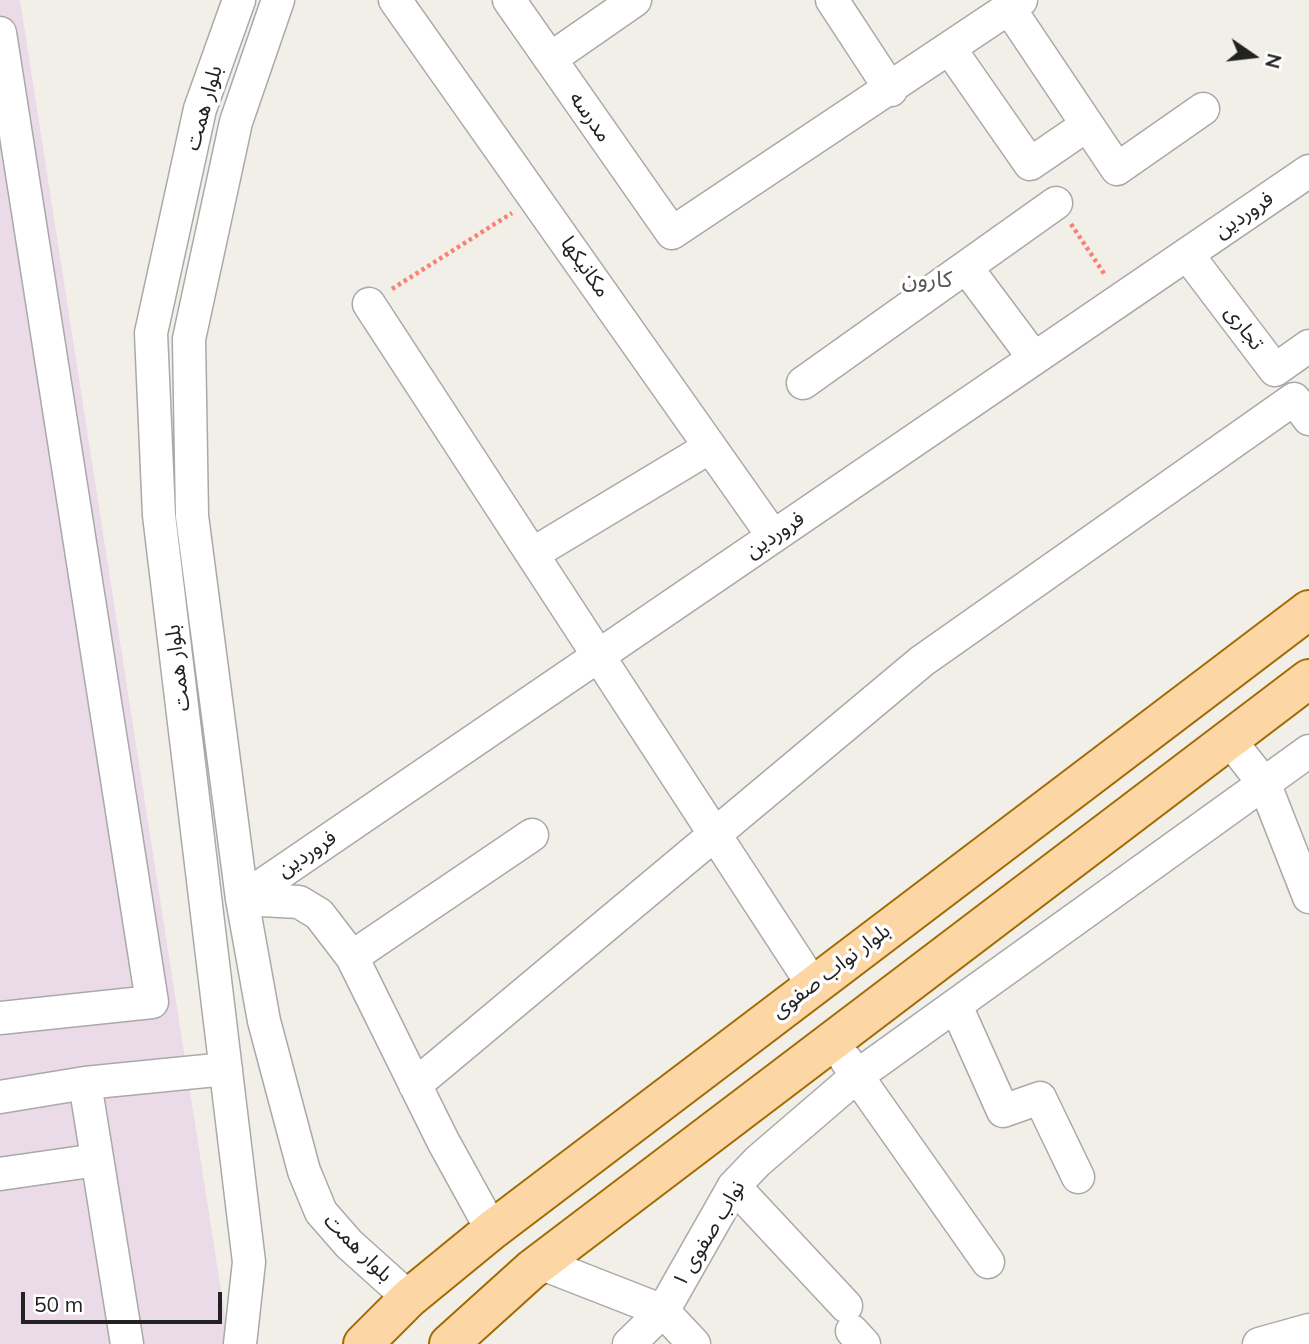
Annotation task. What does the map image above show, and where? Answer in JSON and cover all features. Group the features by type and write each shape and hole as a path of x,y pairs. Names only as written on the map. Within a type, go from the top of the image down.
{"main road":[{"name":"بلوار نواب صفوی","path":"363,1344 409,1298 492,1230 1309,610"},
{"path":"449,1344 540,1263 1309,678"}],"street":[{"name":"بلوار همت","path":"239,0 200,109 151,333 164,554 249,1262 240,1344"},
{"name":"بلوار همت","path":"278,0 236,122 189,339 192,516 242,899 264,1021 304,1171 321,1212 349,1244 409,1298"},
{"name":"مکانیکها","path":"395,0 773,536"},
{"name":"مدرسه","path":"509,0 673,233 891,90"},
{"path":"550,59 635,0"},
{"path":"832,0 891,90 1015,4 1116,169 1203,109"},
{"path":"0,33 152,1002 0,1017"},
{"path":"950,49 1030,164 1087,125"},
{"name":"فروردین","path":"242,899 1309,171"},
{"path":"803,383 1056,203"},
{"name":"تجاری","path":"1187,254 1275,370 1309,346"},
{"path":"966,267 1034,358"},
{"path":"369,304 534,553 813,985"},
{"path":"415,1084 922,661 1302,409"},
{"path":"534,553 710,447"},
{"path":"164,554 197,551"},
{"path":"1229,739 1265,785 1309,897"},
{"name":"نواب صفوی ۱","path":"629,1344 663,1311 734,1186 758,1161 857,1076 1309,752"},
{"path":"352,957 533,835"},
{"path":"242,899 299,902 319,914 352,957 492,1230"},
{"path":"956,1006 1003,1111 1040,1098 1078,1177"},
{"path":"831,1039 988,1262"},
{"path":"0,1097 85,1083 226,1069"},
{"path":"85,1083 127,1344"},
{"path":"0,1174 97,1160"},
{"path":"734,1186 854,1327"},
{"path":"540,1263 663,1311 694,1344"},
{"path":"1259,1344 1309,1330"}],"path":[{"path":"369,304 536,197"},
{"path":"1056,203 1121,299"}],"shaded area":[{"path":"0,0 20,0 227,1329 222,1344 0,1344"}],"district":[{"name":"کارون","path":"927,280"}]}
